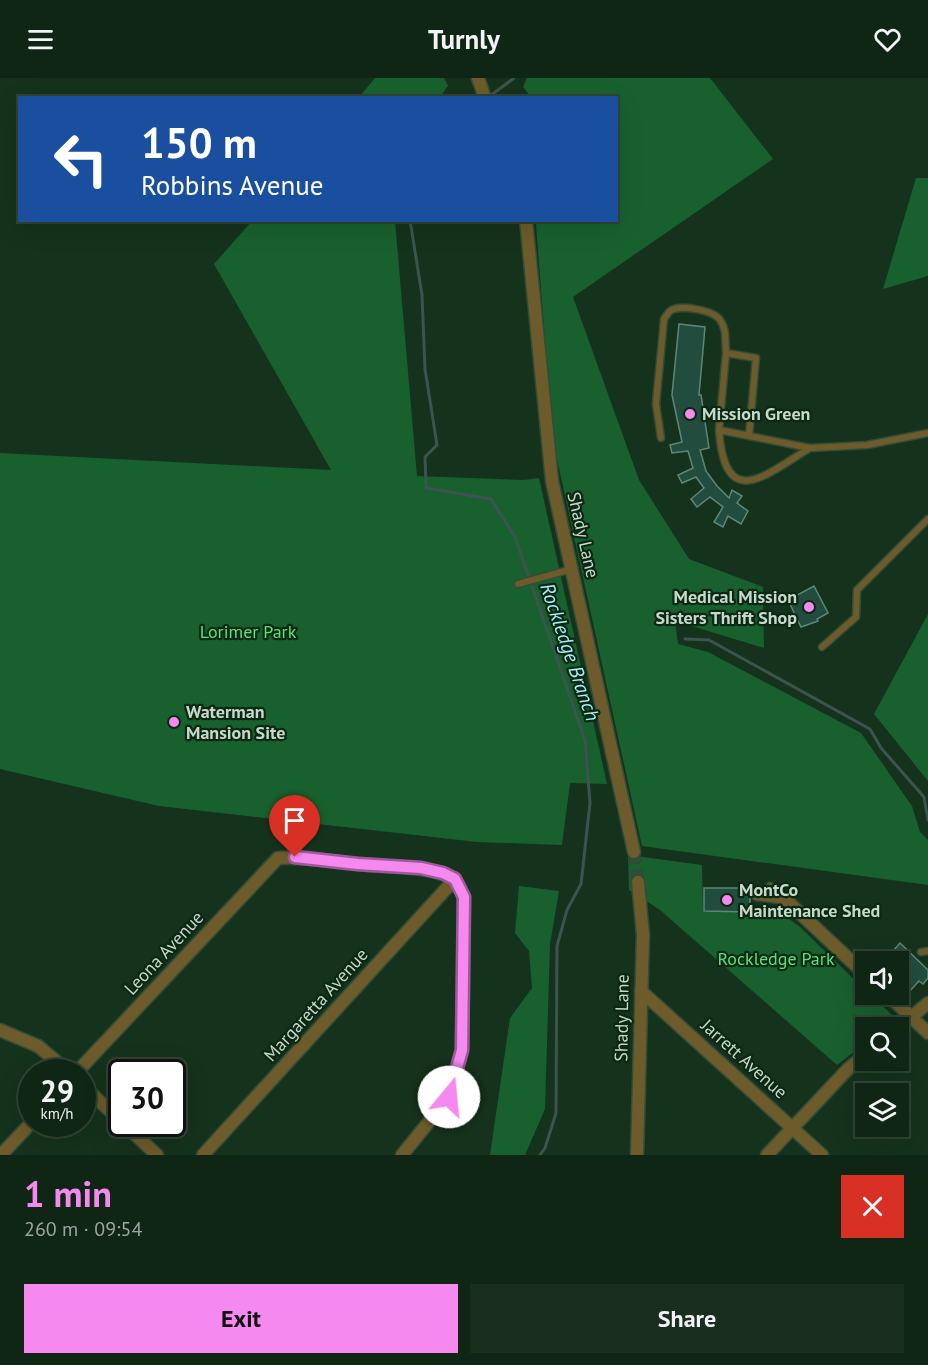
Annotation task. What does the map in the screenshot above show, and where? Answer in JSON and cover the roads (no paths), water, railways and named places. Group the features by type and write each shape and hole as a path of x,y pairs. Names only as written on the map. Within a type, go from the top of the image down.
{"street":[{"path":"478,78 484,96"},
{"name":"Shady Lane","path":"526,222 552,481 634,852"},
{"name":"Leona Avenue","path":"88,1059 278,858 295,857 421,868 443,873 455,879"},
{"path":"402,1155 449,1097 462,1050 464,897 455,879"},
{"name":"Margaretta Avenue","path":"203,1155 455,879"},
{"name":"Shady Lane","path":"637,1155 643,935 638,882"},
{"path":"787,901 855,965"},
{"name":"Jarrett Avenue","path":"641,991 822,1155"},
{"path":"910,1017 928,1003"},
{"path":"898,1005 928,1033"},
{"path":"0,1030 38,1046 54,1059"},
{"path":"767,1155 855,1063"},
{"path":"96,1098 108,1110"},
{"path":"1,1155 18,1137"},
{"path":"137,1137 157,1155"}],"lane":[{"path":"661,438 656,404 664,319 671,310 679,308 711,311 720,319 725,329 726,353 719,430 720,448 730,473 746,482 757,480 810,448"},
{"path":"726,353 756,358 749,436"},
{"path":"719,430 810,448 867,445 928,433"},
{"path":"822,647 856,616 857,590 928,519"},
{"path":"518,584 572,569"},
{"path":"770,886 771,899"},
{"path":"756,897 787,901"}],"waterway":[{"name":"Rockledge Branch","path":"490,96 514,78"},
{"name":"Rockledge Branch","path":"410,222 422,295 425,369 437,445 425,457 426,488 491,499 515,537 585,740 590,803 581,884 567,910 557,946 556,1113 545,1148 540,1155"},
{"path":"685,639 709,640 870,729 881,748 924,797 928,820"}],"tunnel":[{"path":"634,852 638,882"}],"place":[{"name":"Mission Green","path":"690,414"},
{"name":"Medical Mission Sisters Thrift Shop","path":"809,607"},
{"name":"Waterman Mansion Site","path":"174,722"},
{"name":"MontCo Maintenance Shed","path":"727,900"}],"park label":[{"name":"Lorimer Park","path":"248,632"},
{"name":"Rockledge Park","path":"776,959"}]}
